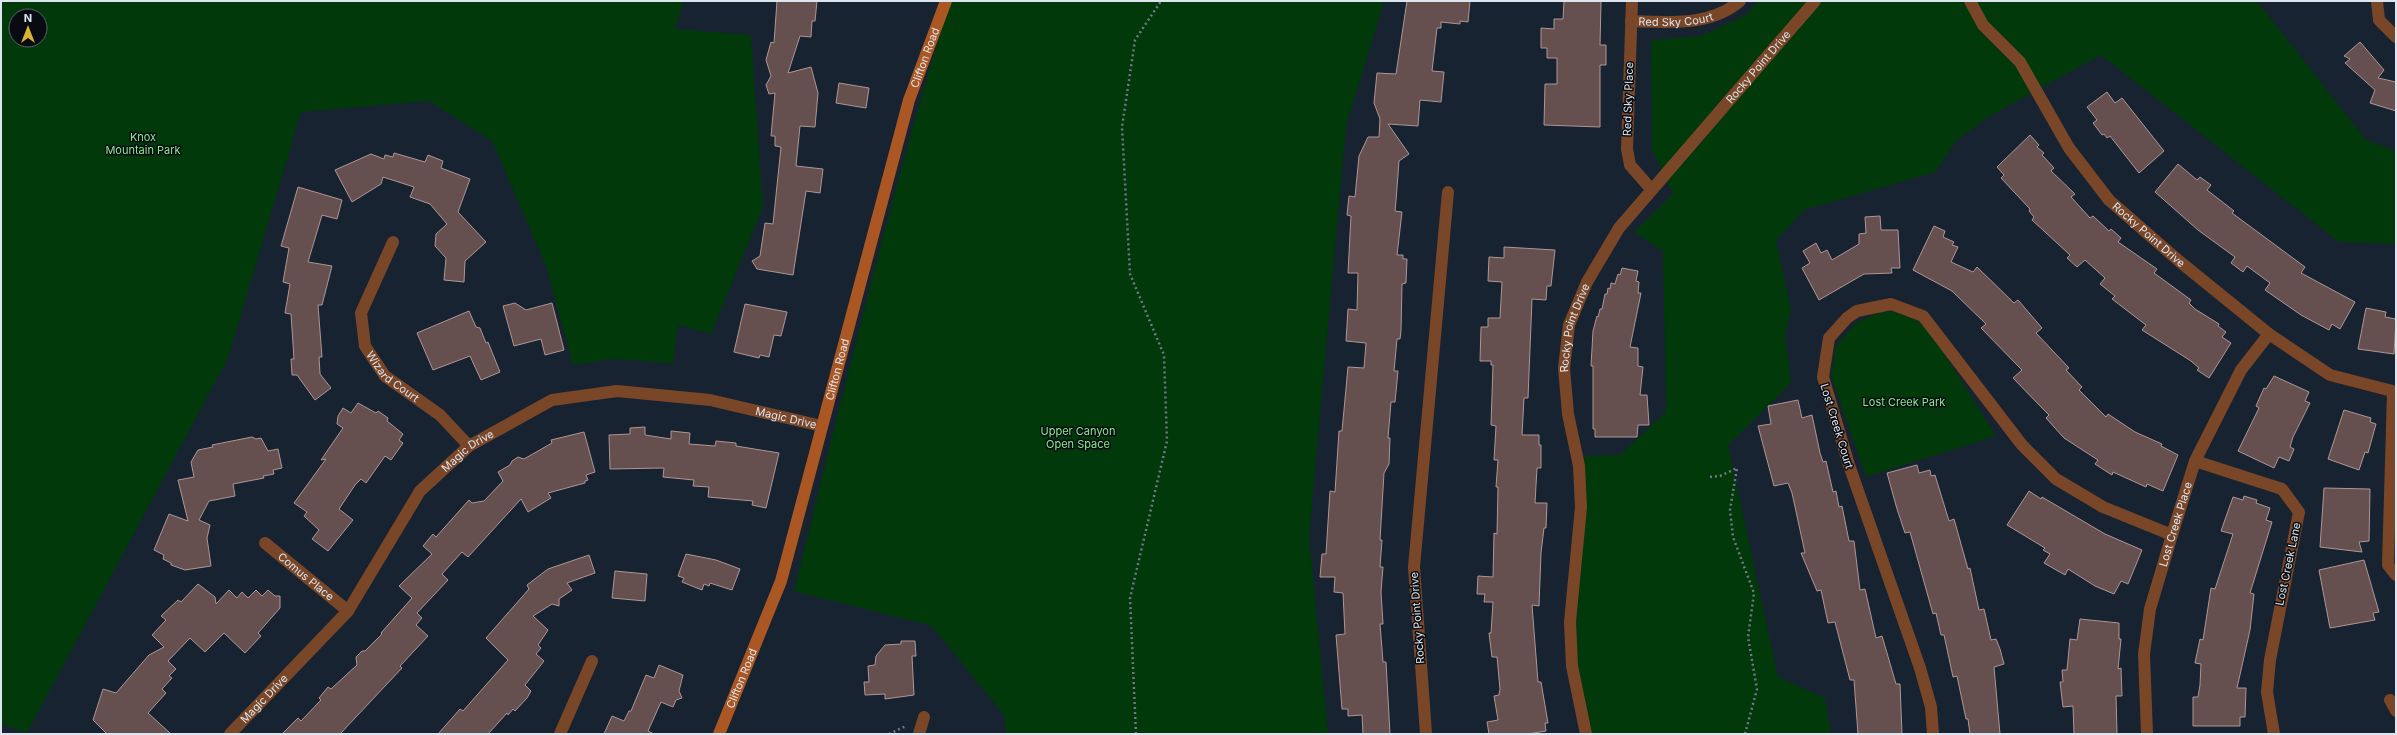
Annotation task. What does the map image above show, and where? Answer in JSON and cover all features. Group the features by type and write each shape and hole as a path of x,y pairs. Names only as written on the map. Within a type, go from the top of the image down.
{"street":[{"name":"Clifton Road","path":"719,734 781,581 909,100 946,1"},
{"name":"Red Sky Place","path":"1632,1 1627,148 1630,165 1651,189"},
{"name":"Red Sky Court","path":"1631,21 1703,20 1733,7 1740,1"},
{"name":"Rocky Point Drive","path":"1586,734 1572,666 1570,622 1581,507 1579,466 1568,414 1564,368 1569,325 1587,282 1619,228 1651,189 1815,1"},
{"name":"Rocky Point Drive","path":"1970,1 1984,25 2020,62 2069,148 2109,200 2269,334 2330,375 2394,392"},
{"path":"2377,1 2379,20 2396,37"},
{"name":"Rocky Point Drive","path":"1426,734 1414,567 1448,192"},
{"name":"Wizard Court","path":"393,242 361,313 365,346 385,376 440,415 469,446"},
{"name":"Lost Creek Court","path":"1933,734 1931,707 1920,668 1849,465 1824,384 1824,366 1829,338 1847,318 1858,311 1891,304 1923,316 2022,445 2056,480 2103,507 2172,535"},
{"name":"Lost Creek Place","path":"2147,734 2144,654 2150,609 2172,535 2195,461 2241,370 2269,334"},
{"name":"Magic Drive","path":"230,734 348,611 420,491 469,446 552,400 617,391 710,400 822,426"},
{"path":"2394,392 2393,485 2388,565 2396,575"},
{"name":"Lost Creek Lane","path":"2195,461 2282,489 2298,512 2270,660 2267,692 2274,734"},
{"name":"Comus Place","path":"265,543 348,611"},
{"path":"560,734 592,661"},
{"path":"2390,700 2396,711"},
{"path":"919,734 924,716"}],"path":[{"path":"1136,734 1130,598 1167,441 1164,355 1130,274 1122,127 1136,40 1161,1"},
{"path":"1710,477 1720,476 1737,468 1730,510 1733,537 1754,593 1748,637 1757,690 1745,734"}],"green space":[{"name":"Knox Mountain Park","path":"1,1 684,1 675,29 751,35 763,207 711,334 678,325 673,363 612,359 573,365 546,266 492,141 429,101 301,112 228,358 27,733 1,724"},
{"name":"Upper Canyon Open Space","path":"950,1 1384,1 1346,126 1309,537 1328,734 1006,734 1004,715 932,626 794,591 887,221"},
{"path":"1758,1 2257,1 2366,140 2396,151 2396,244 2339,242 2101,55 1990,116 1957,140 1935,172 1804,210 1776,241 1791,310 1785,334 1791,383 1728,445 1778,677 1825,698 1831,734 1589,734 1574,666 1572,623 1584,511 1584,456 1620,455 1666,412 1663,251 1634,232 1673,194 1652,150 1651,40 1701,36 1746,15"},
{"name":"Lost Creek Park","path":"1880,312 1905,312 1930,331 1996,436 1866,477 1831,376 1836,346 1857,322"}],"building":[{"path":"777,1 817,1 815,21 812,21 811,37 800,36 788,73 811,67 818,93 815,127 800,126 796,166 823,169 820,193 806,191 793,275 757,269 752,261 760,256 765,223 773,224 781,147 775,146 775,136 771,136 775,93 769,94 766,85 771,76 766,60 771,42 774,43"},
{"path":"1407,1 1470,1 1468,22 1460,21 1460,24 1441,22 1441,28 1437,28 1432,71 1444,72 1441,102 1420,100 1418,126 1388,124 1409,154 1399,161 1395,211 1402,212 1397,255 1403,255 1403,259 1407,259 1406,283 1402,284 1401,331 1400,339 1397,339 1394,371 1398,371 1395,402 1391,402 1388,438 1390,438 1389,464 1384,473 1380,540 1382,540 1380,567 1383,567 1381,592 1383,624 1380,624 1383,662 1386,662 1390,734 1363,734 1362,715 1348,716 1348,709 1342,709 1336,635 1345,634 1343,593 1334,592 1335,577 1320,577 1322,554 1326,554 1330,491 1335,492 1339,431 1342,431 1348,367 1364,368 1366,343 1346,341 1348,309 1357,310 1358,273 1348,273 1351,216 1347,215 1349,196 1355,197 1359,156 1368,137 1379,137 1380,119 1374,103 1377,73 1396,74"},
{"path":"1564,1 1601,1 1600,45 1606,45 1606,65 1600,65 1600,127 1544,125 1545,84 1557,84 1557,58 1547,58 1547,48 1541,48 1541,28 1554,29 1554,19 1563,19"},
{"path":"2360,42 2384,70 2378,78 2396,82 2396,111 2370,103 2375,90 2345,63 2350,59 2344,56"},
{"path":"839,83 869,88 866,108 836,103"},
{"path":"2107,92 2115,103 2122,98 2164,151 2139,173 2110,136 2107,138 2104,134 2102,135 2093,123 2097,120 2087,107"},
{"path":"2030,135 2039,145 2037,147 2044,153 2042,155 2054,168 2051,171 2075,194 2071,197 2090,218 2093,216 2109,231 2111,229 2121,238 2118,242 2157,269 2154,273 2191,300 2189,303 2195,309 2219,324 2218,326 2226,332 2222,337 2231,343 2209,378 2197,370 2199,368 2191,361 2142,330 2146,325 2112,299 2115,296 2100,284 2105,278 2085,260 2077,267 2067,258 2070,255 2032,220 2034,217 2029,211 2030,209 2001,178 2004,175 1997,167"},
{"path":"394,153 425,162 428,155 443,161 441,168 470,179 458,212 486,242 465,261 464,282 444,280 446,258 435,246 436,234 447,224 430,204 410,197 414,187 383,177 381,184 352,202 335,170 371,154 384,159 385,155 393,157"},
{"path":"2178,164 2197,180 2200,177 2211,185 2207,190 2234,211 2232,213 2305,267 2301,273 2355,302 2340,329 2332,324 2329,330 2301,315 2265,290 2270,283 2247,266 2243,272 2231,263 2235,257 2198,230 2155,192"},
{"path":"298,187 342,200 337,219 322,215 308,262 332,266 322,305 318,305 322,357 319,357 320,374 331,388 315,400 297,375 292,375 291,359 294,359 291,314 285,313 290,284 283,282 289,248 281,246"},
{"path":"1880,216 1881,230 1898,230 1900,268 1891,268 1892,273 1864,274 1819,300 1802,268 1810,263 1803,251 1816,243 1821,253 1827,250 1832,260 1859,244 1859,234 1866,233 1865,217"},
{"path":"1934,226 1945,231 1943,237 1954,242 1952,245 1958,247 1951,262 1973,272 1977,267 2014,303 2018,300 2042,328 2036,333 2069,368 2066,370 2082,387 2079,390 2106,417 2108,414 2135,432 2162,444 2161,446 2178,455 2163,491 2147,484 2146,487 2113,472 2112,475 2095,464 2098,460 2064,438 2046,418 2049,415 2013,378 2022,370 1981,328 1986,324 1952,291 1913,270"},
{"path":"1504,247 1555,250 1551,286 1547,286 1546,300 1532,299 1528,398 1524,398 1522,435 1539,435 1539,445 1541,445 1541,468 1537,468 1535,503 1547,503 1546,528 1544,528 1541,553 1539,606 1532,605 1538,682 1541,682 1548,723 1545,723 1546,731 1528,734 1489,734 1487,722 1498,720 1494,696 1499,695 1500,689 1497,657 1492,657 1489,633 1491,633 1493,602 1484,602 1485,594 1477,594 1478,576 1493,577 1494,533 1497,534 1498,487 1496,487 1498,460 1494,460 1496,426 1491,425 1493,365 1491,365 1491,361 1480,361 1481,327 1488,327 1488,318 1500,318 1502,282 1488,281 1489,257 1504,258"},
{"path":"1622,268 1638,271 1636,281 1639,282 1638,293 1641,293 1630,347 1638,348 1638,366 1643,367 1640,395 1647,395 1649,425 1638,425 1637,437 1595,437 1595,429 1593,429 1593,366 1591,366 1593,331 1597,316 1598,317 1600,309 1602,309 1605,294 1607,294 1608,288 1610,289 1611,283 1615,284 1618,274 1620,275"},
{"path":"515,303 526,310 552,303 564,350 545,355 541,339 514,346 503,306"},
{"path":"745,304 787,312 781,336 774,335 769,357 760,355 759,358 734,352"},
{"path":"2366,308 2386,312 2385,317 2396,319 2394,354 2358,349"},
{"path":"469,311 476,327 480,328 486,343 488,342 500,372 481,380 470,356 433,370 417,333"},
{"path":"2274,376 2309,392 2305,401 2310,403 2293,437 2290,447 2294,449 2289,461 2279,457 2274,468 2238,451 2259,408 2256,406 2264,388 2266,389"},
{"path":"1798,400 1802,418 1812,415 1820,453 1823,462 1826,461 1833,492 1836,491 1839,507 1842,506 1849,541 1854,541 1860,590 1865,589 1876,638 1882,636 1896,684 1900,684 1902,734 1858,734 1854,680 1850,680 1835,622 1828,623 1821,590 1817,591 1801,553 1805,553 1792,493 1788,483 1774,486 1758,426 1771,424 1768,406"},
{"path":"358,403 376,413 378,411 388,418 387,421 403,434 399,440 403,443 391,460 385,456 366,483 361,479 355,485 339,509 353,520 328,551 312,539 319,530 304,516 307,512 294,503 326,459 321,460 343,428 337,424 338,416 343,408 351,413"},
{"path":"2344,410 2371,418 2370,422 2376,424 2368,453 2365,452 2359,470 2328,459"},
{"path":"645,427 645,435 671,439 671,431 690,433 689,444 715,446 716,441 736,443 736,446 779,453 766,508 752,505 753,501 708,497 709,487 693,486 694,480 663,477 664,468 610,469 609,435 630,434 630,428"},
{"path":"584,432 595,472 586,475 588,480 585,481 585,483 548,493 551,498 528,512 521,499 468,557 462,552 442,574 448,580 417,613 422,618 416,625 428,636 400,666 402,668 340,734 282,734 298,718 301,721 321,700 319,698 328,687 331,689 357,665 356,657 362,651 365,651 382,634 381,633 412,598 399,586 432,554 423,546 433,534 436,537 469,500 472,503 484,501 503,481 498,472 510,465 512,461 518,457 524,459 552,443 551,440"},
{"path":"252,437 256,439 261,438 268,451 278,449 282,468 273,470 274,474 263,476 264,478 233,484 235,496 209,501 199,520 210,525 207,538 211,566 185,570 171,565 171,563 163,559 164,555 154,550 169,514 188,521 178,480 194,477 191,462 198,450 213,447 212,445"},
{"path":"1917,465 1919,473 1930,470 1931,476 1935,475 1949,521 1954,519 1968,569 1970,568 1979,610 1984,609 1991,640 1996,639 2000,649 2004,664 1994,667 2000,734 1970,734 1968,719 1966,719 1957,676 1953,677 1944,635 1941,635 1936,613 1933,614 1910,532 1905,533 1897,509 1887,473"},
{"path":"2324,488 2370,489 2369,541 2359,542 2362,552 2320,547"},
{"path":"2029,491 2105,534 2142,550 2128,584 2121,581 2114,594 2095,586 2068,569 2065,575 2044,563 2050,554 2043,550 2045,548 2007,525"},
{"path":"2244,496 2257,500 2256,503 2270,508 2266,520 2272,522 2250,593 2254,594 2250,630 2237,688 2246,688 2245,717 2240,717 2240,726 2193,726 2193,697 2198,697 2200,685 2201,664 2195,663 2200,639 2203,640 2211,588 2215,589 2233,534 2221,531 2233,497 2243,500"},
{"path":"686,554 716,560 740,569 732,590 710,583 709,586 704,584 702,590 682,582 684,578 678,576"},
{"path":"589,555 595,573 567,583 572,590 559,599 559,606 552,604 533,616 548,630 538,645 541,648 536,654 544,661 525,685 531,691 527,698 515,711 513,709 508,715 507,713 488,734 438,734 460,709 463,711 508,660 486,638 529,589 527,585 548,569"},
{"path":"2364,560 2379,612 2373,613 2375,620 2330,628 2319,570"},
{"path":"615,571 647,574 645,601 612,598"},
{"path":"198,584 215,597 216,604 229,590 237,598 242,592 248,598 256,590 262,596 268,590 275,596 280,596 280,608 258,633 261,636 245,653 224,633 205,652 190,638 168,661 176,669 169,676 172,678 162,689 166,693 148,713 171,734 107,734 93,720 103,689 116,693 149,655 164,647 152,635 166,620 161,616 178,600 181,602"},
{"path":"2080,619 2119,623 2119,639 2121,639 2118,669 2121,668 2122,696 2116,696 2117,734 2074,734 2073,706 2063,707 2060,682 2063,682 2062,670 2067,670 2070,639 2077,640"},
{"path":"901,641 915,641 916,656 912,656 914,695 885,699 885,694 865,695 864,682 869,682 868,666 875,665 876,656 885,645 901,644"},
{"path":"659,665 683,675 679,691 682,698 676,700 673,707 661,702 648,731 654,734 604,734 612,716 624,721 629,711 631,711 646,675 654,678"}]}
